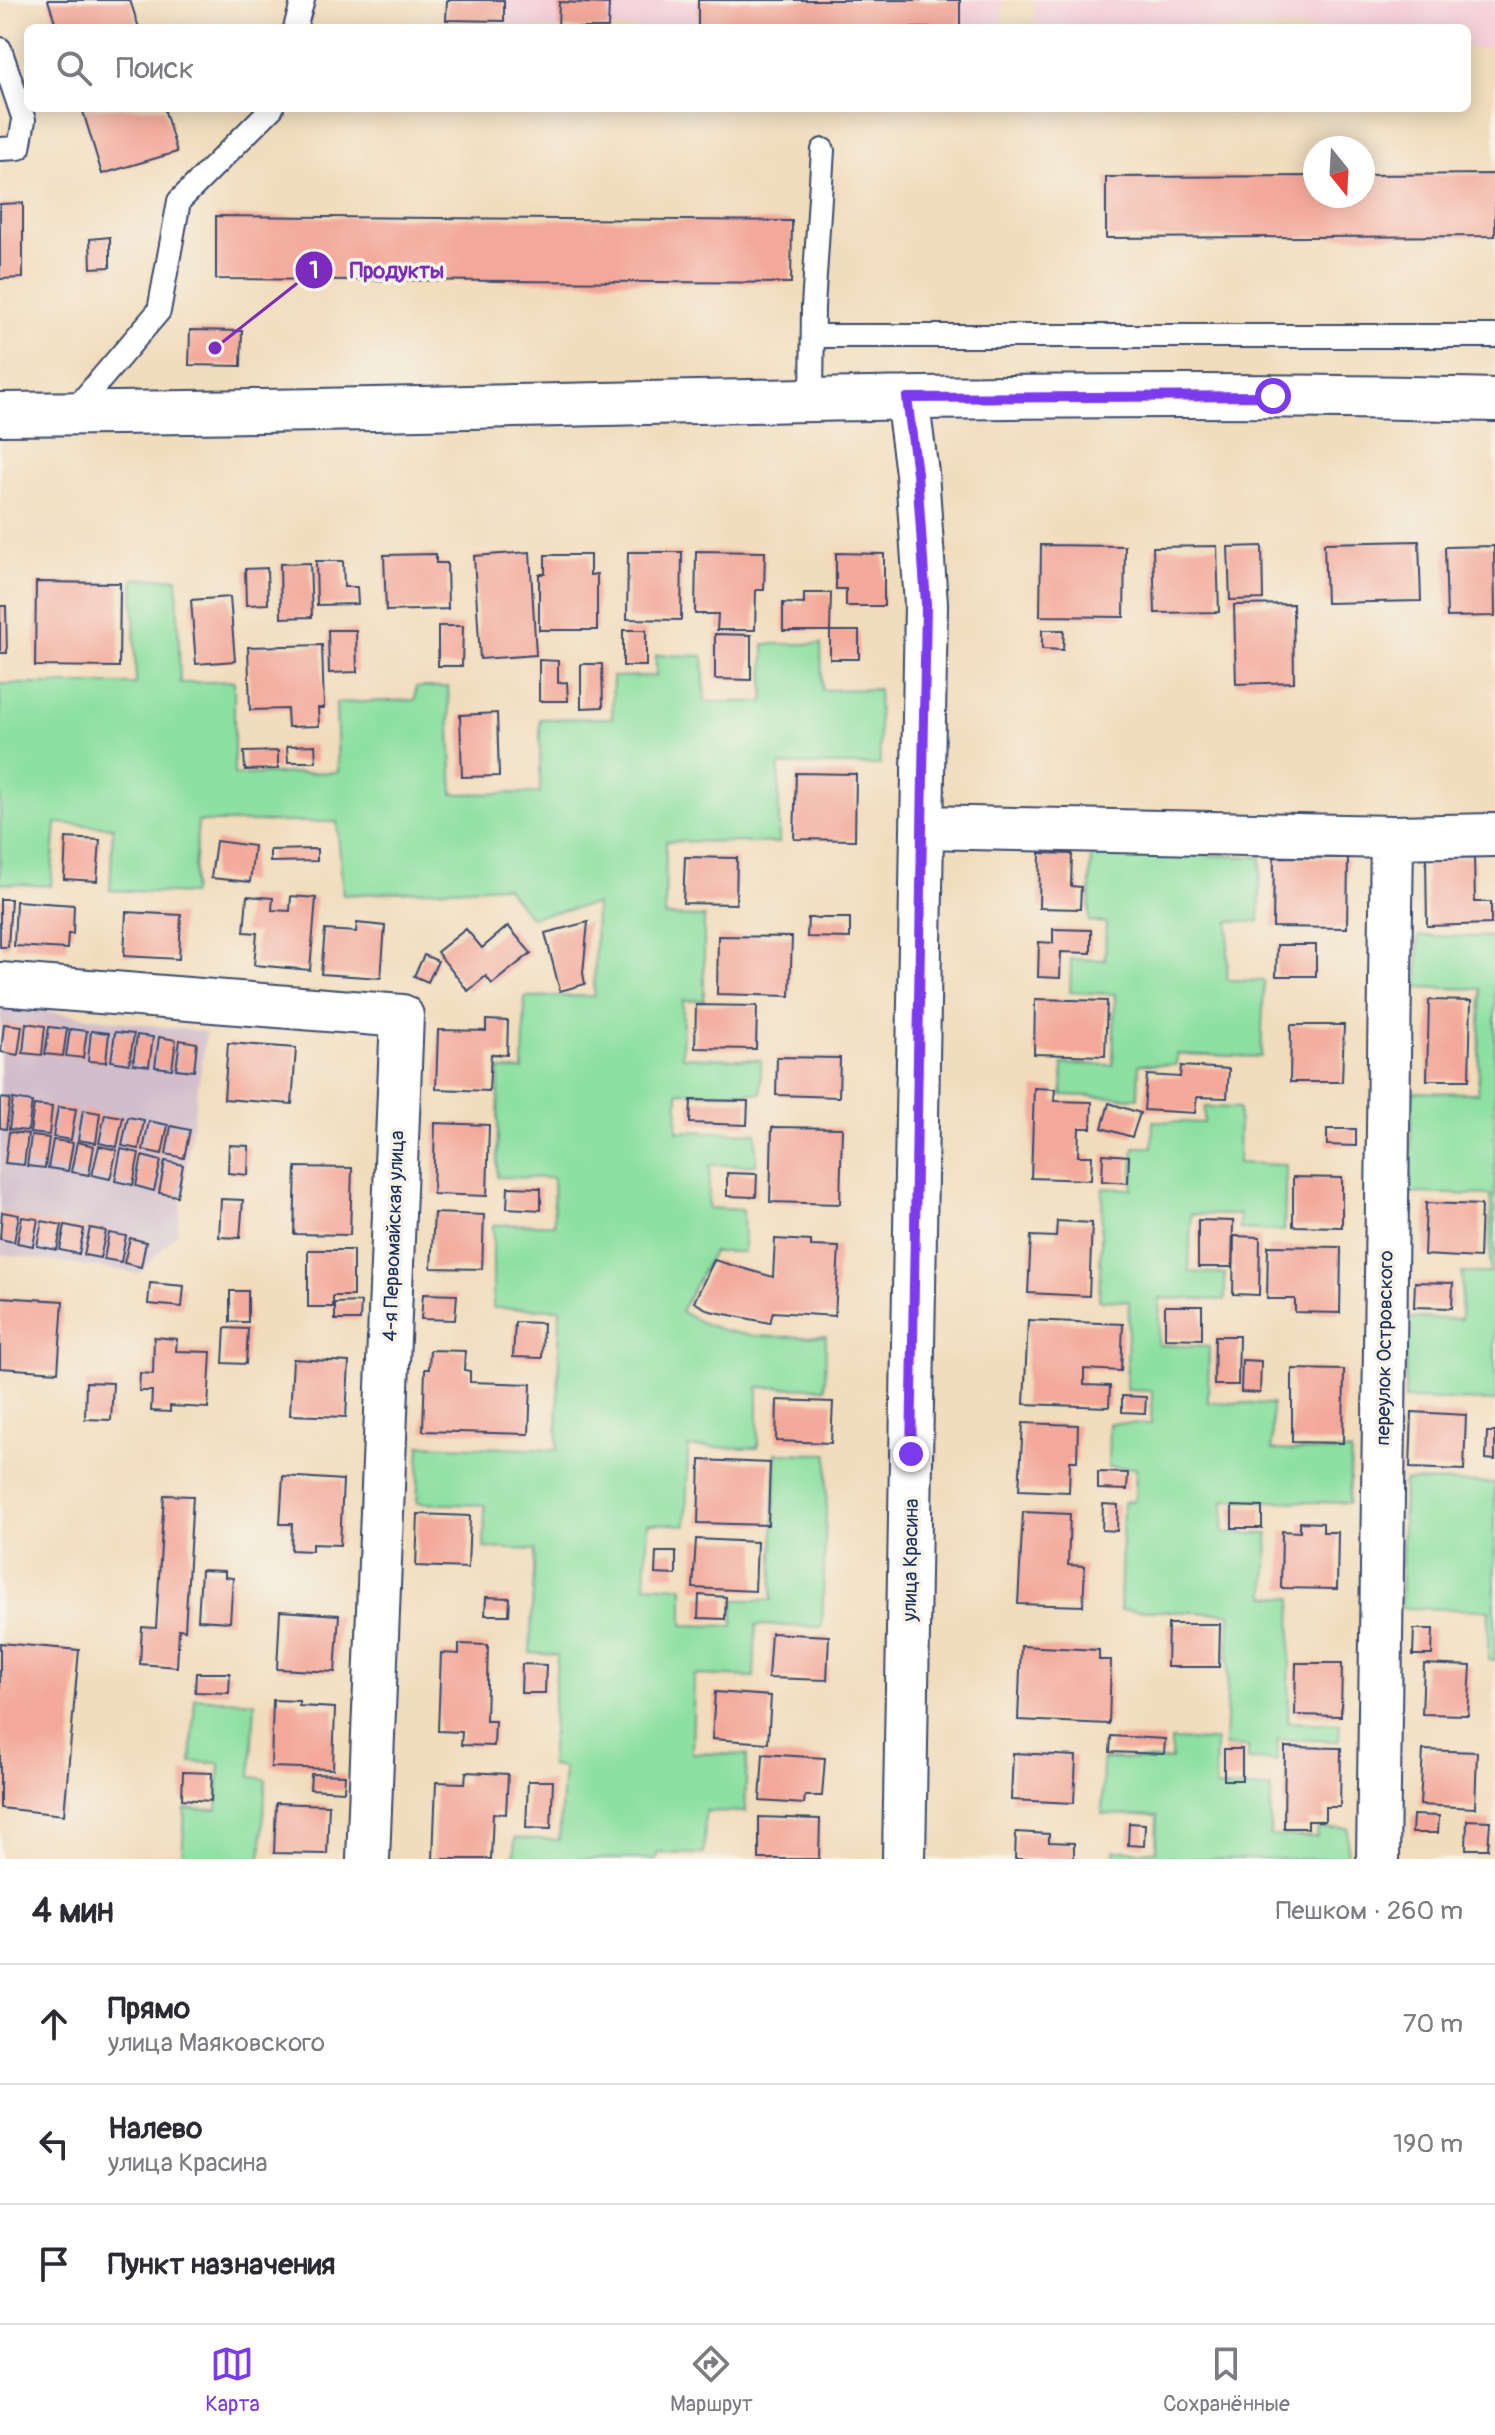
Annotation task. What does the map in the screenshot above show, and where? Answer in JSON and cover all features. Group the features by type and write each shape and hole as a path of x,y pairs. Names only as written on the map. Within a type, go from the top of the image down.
{"street":[{"path":"0,414 812,398 1356,396 1495,400"},
{"name":"улица Красина","path":"904,1859 926,604 917,473 907,398"},
{"path":"924,827 1392,837 1495,835"},
{"name":"переулок Островского","path":"1378,1859 1392,837"},
{"name":"4-я Первомайская улица","path":"0,984 402,1016 368,1859"}],"lane":[{"path":"296,24 303,0"},
{"path":"0,49 24,120 19,148 0,149"},
{"path":"71,414 159,311 179,201 268,112"},
{"path":"812,398 823,150"},
{"path":"813,336 1495,336"}],"shaded area":[{"path":"505,0 1003,0 1003,24 506,24"},
{"path":"1033,0 1495,0 1495,32 1486,49 1471,49 1471,24 1034,24"},
{"path":"0,1006 206,1032 177,1233 139,1273 0,1254"}],"green space":[{"path":"177,578 180,683 234,681 234,775 338,772 336,703 415,700 416,687 448,687 453,794 540,793 540,719 612,718 613,677 656,676 656,655 703,656 705,702 764,702 764,644 821,644 822,690 878,689 880,765 779,765 779,843 666,841 665,916 704,917 704,1000 683,1001 682,1057 761,1060 761,1093 678,1092 677,1131 756,1133 756,1165 710,1165 708,1208 743,1210 744,1252 713,1252 681,1311 732,1332 770,1337 826,1336 825,1388 758,1387 758,1448 688,1447 686,1525 648,1523 645,1585 683,1587 683,1625 733,1626 734,1600 772,1600 776,1453 828,1454 822,1627 756,1625 754,1677 694,1675 692,1753 747,1755 745,1812 705,1811 704,1854 657,1853 656,1859 514,1859 515,1838 559,1840 564,1768 550,1766 557,1655 530,1653 535,1550 484,1548 485,1505 417,1503 420,1445 557,1450 560,1309 493,1308 493,1225 554,1224 553,1178 497,1177 499,1070 523,1070 525,997 594,996 596,904 530,917 505,886 343,895 337,822 198,822 192,894 110,890 113,827 56,823 51,886 0,883 0,684 136,684 133,579"},
{"path":"1091,851 1261,857 1259,922 1229,921 1227,980 1264,981 1261,1057 1177,1054 1176,1065 1139,1064 1138,1098 1062,1095 1063,1064 1113,1065 1115,994 1070,992 1071,959 1105,960 1106,923 1089,922"},
{"path":"1419,936 1495,937 1495,1401 1405,1399 1407,1318 1461,1319 1462,1273 1490,1273 1491,1195 1410,1193 1412,1092 1478,1093 1481,989 1418,987"},
{"path":"1205,1107 1239,1108 1238,1163 1286,1165 1284,1231 1239,1229 1239,1215 1191,1214 1189,1272 1225,1274 1225,1300 1160,1298 1158,1345 1209,1347 1208,1402 1272,1404 1272,1450 1351,1452 1349,1503 1224,1500 1223,1533 1268,1534 1266,1596 1292,1598 1288,1722 1340,1724 1339,1741 1278,1739 1277,1761 1248,1760 1248,1747 1225,1746 1230,1613 1120,1610 1123,1502 1135,1501 1136,1468 1108,1467 1109,1423 1151,1424 1152,1391 1126,1390 1129,1301 1099,1300 1103,1188 1132,1189 1134,1147 1152,1147 1153,1121 1204,1123"},
{"path":"1404,1481 1495,1483 1495,1660 1488,1660 1489,1610 1401,1608"},
{"path":"195,1698 255,1702 251,1777 266,1779 261,1859 182,1859 185,1809 217,1810 220,1763 191,1762"},
{"path":"1171,1740 1216,1741 1215,1787 1271,1789 1270,1836 1317,1837 1318,1828 1348,1828 1347,1859 1114,1859 1114,1851 1156,1851 1157,1816 1102,1814 1103,1759 1171,1760"}],"building":[{"path":"48,0 130,0 138,24 56,24"},
{"path":"447,0 504,0 504,21 446,20"},
{"path":"698,0 960,0 960,24 698,24"},
{"path":"559,2 609,4 608,24 558,24"},
{"path":"83,112 165,112 177,152 102,174"},
{"path":"1495,174 1495,236 1106,238 1106,177 1303,176 1303,208 1375,208 1375,175"},
{"path":"23,203 23,278 0,279 0,204"},
{"path":"216,216 792,221 791,283 216,279"},
{"path":"110,237 110,267 91,268 90,239"},
{"path":"190,330 242,331 241,366 189,365"},
{"path":"1419,541 1421,601 1326,603 1324,543"},
{"path":"1041,545 1125,546 1124,617 1040,616"},
{"path":"1217,546 1219,612 1155,613 1153,547"},
{"path":"1262,546 1263,599 1230,600 1228,547"},
{"path":"1494,546 1495,616 1447,617 1445,547"},
{"path":"696,551 765,552 764,590 756,590 755,630 717,630 718,614 695,614"},
{"path":"530,552 536,655 480,659 474,556"},
{"path":"628,552 682,552 681,620 627,619"},
{"path":"836,553 884,554 884,606 846,606 846,589 836,589"},
{"path":"436,554 436,563 447,563 448,609 386,611 384,555"},
{"path":"545,555 590,555 590,575 597,574 597,630 539,630 539,574 545,574"},
{"path":"316,561 343,561 344,587 357,587 358,604 317,605"},
{"path":"310,563 312,617 281,618 280,564"},
{"path":"267,568 268,604 246,605 245,569"},
{"path":"36,582 120,583 119,667 35,666"},
{"path":"804,593 831,593 830,631 783,631 783,603 804,604"},
{"path":"230,597 235,661 196,664 191,600"},
{"path":"1293,604 1294,682 1236,684 1234,605"},
{"path":"0,606 6,606 7,653 0,653"},
{"path":"438,626 463,626 462,666 438,666"},
{"path":"328,630 356,630 357,672 329,673"},
{"path":"623,630 646,630 646,666 623,666"},
{"path":"1042,630 1064,630 1063,650 1042,649"},
{"path":"830,631 859,631 859,659 830,659"},
{"path":"715,634 751,635 751,680 715,679"},
{"path":"322,645 324,708 318,708 319,726 288,727 287,709 250,710 248,647"},
{"path":"539,660 558,661 558,683 567,682 568,701 539,701"},
{"path":"581,664 602,664 603,707 581,708"},
{"path":"497,713 499,776 462,777 460,715"},
{"path":"315,745 316,762 288,762 287,746"},
{"path":"278,751 278,769 245,770 244,752"},
{"path":"796,773 856,774 855,840 794,839"},
{"path":"66,838 100,840 97,881 64,879"},
{"path":"216,841 254,846 250,882 211,878"},
{"path":"317,849 317,861 270,862 270,850"},
{"path":"1040,853 1072,854 1071,886 1081,887 1080,909 1039,908"},
{"path":"685,857 737,858 736,904 683,903"},
{"path":"1274,857 1348,858 1347,928 1273,927"},
{"path":"1474,857 1475,902 1491,902 1491,924 1427,926 1426,858"},
{"path":"247,896 273,898 272,910 290,911 291,896 316,898 310,970 254,965 257,933 244,932"},
{"path":"0,899 11,899 8,947 0,947"},
{"path":"16,901 74,905 73,934 68,934 67,949 14,946"},
{"path":"126,912 181,915 179,959 124,956"},
{"path":"808,918 850,918 850,938 807,937"},
{"path":"588,922 583,973 585,984 560,991 545,933"},
{"path":"357,923 385,926 381,978 321,974 325,930 356,932"},
{"path":"508,926 531,953 492,984 486,976 468,991 437,952 466,929 482,948"},
{"path":"1053,929 1091,930 1091,953 1061,952 1060,978 1038,977 1039,942 1053,943"},
{"path":"718,936 792,937 790,996 717,994"},
{"path":"1277,945 1316,945 1316,976 1276,976"},
{"path":"424,955 438,961 428,982 414,976"},
{"path":"1035,999 1107,1001 1105,1056 1034,1054"},
{"path":"1429,1000 1471,1001 1469,1080 1427,1080"},
{"path":"696,1005 757,1006 756,1049 695,1048"},
{"path":"486,1020 508,1021 507,1055 491,1054 489,1091 436,1089 438,1030 486,1031"},
{"path":"26,1023 45,1026 42,1055 23,1053"},
{"path":"4,1024 22,1026 18,1055 1,1052"},
{"path":"1291,1025 1344,1025 1342,1082 1290,1082"},
{"path":"49,1027 67,1029 63,1056 45,1054"},
{"path":"70,1029 87,1031 83,1058 66,1056"},
{"path":"91,1031 109,1033 106,1062 88,1061"},
{"path":"115,1032 134,1034 129,1064 111,1061"},
{"path":"137,1035 153,1037 149,1066 133,1064"},
{"path":"159,1037 176,1040 172,1069 155,1067"},
{"path":"180,1040 197,1043 194,1071 176,1069"},
{"path":"228,1043 296,1048 292,1104 224,1099"},
{"path":"777,1057 840,1058 839,1097 776,1095"},
{"path":"1181,1066 1229,1069 1227,1098 1197,1097 1195,1113 1144,1110 1147,1075 1180,1077"},
{"path":"1034,1088 1055,1089 1054,1101 1092,1102 1091,1128 1079,1128 1078,1156 1092,1156 1091,1180 1031,1178"},
{"path":"0,1098 10,1099 6,1129 0,1128"},
{"path":"13,1099 32,1102 28,1131 9,1129"},
{"path":"691,1100 748,1101 747,1125 690,1123"},
{"path":"1109,1103 1140,1113 1132,1137 1102,1128"},
{"path":"34,1105 52,1107 49,1135 30,1133"},
{"path":"58,1107 76,1109 71,1140 53,1137"},
{"path":"83,1110 100,1113 96,1143 78,1140"},
{"path":"105,1114 123,1117 117,1147 99,1143"},
{"path":"128,1117 144,1120 139,1149 122,1146"},
{"path":"149,1121 168,1125 162,1154 143,1150"},
{"path":"435,1123 489,1125 487,1196 433,1194"},
{"path":"171,1126 190,1130 184,1158 166,1154"},
{"path":"772,1127 842,1128 840,1204 770,1202"},
{"path":"1327,1129 1356,1129 1356,1146 1327,1145"},
{"path":"9,1132 28,1134 24,1165 5,1163"},
{"path":"31,1136 49,1138 45,1168 27,1166"},
{"path":"53,1140 73,1143 68,1171 48,1168"},
{"path":"77,1142 94,1146 89,1175 71,1172"},
{"path":"229,1145 249,1146 248,1175 228,1173"},
{"path":"99,1146 117,1150 110,1179 92,1175"},
{"path":"121,1149 139,1153 133,1185 115,1181"},
{"path":"1103,1154 1129,1156 1128,1183 1102,1181"},
{"path":"142,1156 161,1161 154,1191 136,1186"},
{"path":"165,1161 183,1165 177,1196 159,1193"},
{"path":"296,1167 352,1168 350,1235 294,1234"},
{"path":"727,1173 757,1174 756,1197 727,1196"},
{"path":"1293,1177 1342,1178 1342,1227 1293,1226"},
{"path":"508,1187 541,1188 541,1210 507,1208"},
{"path":"221,1199 243,1200 240,1238 219,1237"},
{"path":"1426,1203 1481,1205 1479,1258 1424,1255"},
{"path":"2,1212 19,1215 14,1242 0,1239"},
{"path":"434,1213 484,1215 482,1269 431,1268"},
{"path":"22,1217 38,1219 33,1246 17,1243"},
{"path":"1198,1220 1233,1221 1232,1267 1198,1267"},
{"path":"42,1221 62,1225 57,1250 37,1246"},
{"path":"1057,1221 1092,1223 1089,1296 1028,1293 1031,1236 1056,1237"},
{"path":"65,1225 84,1229 79,1254 60,1250"},
{"path":"90,1228 106,1231 100,1258 84,1255"},
{"path":"109,1233 126,1236 121,1262 104,1259"},
{"path":"1234,1236 1260,1237 1259,1295 1233,1294"},
{"path":"130,1238 146,1242 141,1267 124,1263"},
{"path":"775,1239 811,1241 811,1246 839,1247 835,1316 773,1312 770,1323 710,1311 694,1302 714,1260 773,1277"},
{"path":"1268,1246 1341,1247 1340,1313 1295,1312 1295,1299 1267,1299"},
{"path":"308,1250 353,1250 353,1296 333,1296 333,1307 308,1307"},
{"path":"1415,1282 1453,1283 1452,1308 1414,1307"},
{"path":"150,1283 184,1286 182,1307 148,1304"},
{"path":"230,1291 248,1291 248,1322 230,1322"},
{"path":"423,1294 457,1295 455,1320 421,1319"},
{"path":"0,1297 63,1301 58,1372 0,1368"},
{"path":"361,1302 360,1320 335,1320 335,1303"},
{"path":"1165,1306 1202,1306 1202,1339 1165,1338"},
{"path":"1028,1320 1123,1324 1121,1371 1084,1369 1084,1385 1110,1386 1109,1407 1024,1404"},
{"path":"515,1322 543,1323 542,1358 513,1357"},
{"path":"225,1328 248,1329 246,1364 223,1363"},
{"path":"1215,1336 1239,1336 1238,1385 1214,1385"},
{"path":"154,1337 177,1339 176,1351 211,1352 208,1408 170,1406 170,1412 151,1411 152,1391 139,1391 140,1373 153,1374"},
{"path":"430,1350 465,1351 464,1370 470,1371 470,1382 531,1384 529,1434 423,1431 425,1369 429,1369"},
{"path":"293,1359 349,1362 346,1417 290,1415"},
{"path":"1242,1360 1261,1361 1260,1393 1241,1392"},
{"path":"1292,1369 1344,1370 1343,1443 1292,1442"},
{"path":"86,1382 113,1383 111,1420 85,1419"},
{"path":"1122,1396 1146,1397 1145,1413 1122,1412"},
{"path":"777,1400 833,1402 831,1443 776,1441"},
{"path":"1412,1412 1466,1415 1464,1470 1410,1468"},
{"path":"1023,1423 1078,1425 1077,1461 1070,1461 1069,1492 1019,1490"},
{"path":"1487,1432 1495,1432 1495,1460 1486,1459"},
{"path":"700,1460 770,1463 768,1525 698,1523"},
{"path":"1098,1472 1128,1473 1127,1490 1098,1489"},
{"path":"283,1476 343,1480 340,1545 312,1544 312,1551 291,1550 292,1524 280,1524"},
{"path":"164,1495 193,1496 185,1630 179,1629 177,1667 140,1664 142,1627 156,1628"},
{"path":"1103,1504 1118,1505 1117,1531 1102,1530"},
{"path":"1232,1506 1262,1507 1262,1528 1232,1528"},
{"path":"1023,1512 1070,1514 1068,1565 1085,1566 1083,1606 1018,1604"},
{"path":"418,1514 470,1516 468,1568 416,1566"},
{"path":"1300,1522 1323,1523 1323,1532 1338,1532 1337,1589 1281,1588 1282,1531 1300,1532"},
{"path":"696,1539 757,1542 755,1591 693,1588"},
{"path":"656,1552 676,1552 676,1575 655,1574"},
{"path":"201,1570 225,1571 225,1577 233,1578 230,1622 198,1620"},
{"path":"699,1595 726,1597 725,1619 698,1618"},
{"path":"486,1597 510,1598 509,1615 485,1615"},
{"path":"280,1611 339,1615 335,1672 277,1669"},
{"path":"1168,1624 1220,1624 1219,1667 1167,1667"},
{"path":"1414,1629 1433,1629 1432,1655 1413,1655"},
{"path":"771,1633 829,1636 827,1680 768,1678"},
{"path":"0,1643 79,1650 64,1815 0,1808"},
{"path":"459,1644 488,1645 486,1721 495,1721 494,1746 461,1745 462,1732 438,1731 441,1653 459,1654"},
{"path":"1021,1646 1099,1650 1099,1660 1111,1660 1109,1724 1018,1720"},
{"path":"1296,1663 1342,1663 1341,1716 1295,1715"},
{"path":"522,1664 546,1665 545,1693 521,1693"},
{"path":"1424,1664 1471,1666 1468,1715 1422,1714"},
{"path":"196,1673 230,1673 229,1693 195,1692"},
{"path":"715,1692 771,1696 768,1743 712,1739"},
{"path":"273,1700 299,1701 299,1706 335,1708 333,1769 271,1767"},
{"path":"1111,1736 1165,1739 1164,1754 1110,1752"},
{"path":"1285,1747 1341,1748 1340,1807 1325,1807 1325,1821 1308,1821 1308,1828 1284,1828"},
{"path":"1224,1749 1242,1749 1242,1780 1224,1780"},
{"path":"1423,1750 1477,1752 1475,1808 1420,1805"},
{"path":"1013,1753 1076,1756 1074,1803 1011,1800"},
{"path":"763,1754 825,1758 822,1796 805,1796 804,1804 760,1801"},
{"path":"183,1772 212,1773 211,1801 182,1799"},
{"path":"466,1772 508,1774 506,1814 493,1813 491,1859 433,1859 436,1782 465,1783"},
{"path":"311,1774 345,1775 344,1791 310,1789"},
{"path":"528,1781 553,1781 551,1829 526,1828"},
{"path":"276,1803 329,1805 327,1854 274,1853"},
{"path":"1413,1815 1439,1816 1438,1833 1412,1833"},
{"path":"759,1817 820,1819 819,1859 759,1859"},
{"path":"1467,1820 1490,1821 1488,1849 1466,1849"},
{"path":"1129,1823 1145,1824 1144,1846 1128,1845"},
{"path":"1016,1832 1049,1834 1049,1842 1074,1843 1074,1859 1015,1859"}],"place":[{"name":"Продукты","path":"215,348"}],"route":[{"path":"911,1454 926,604 917,473 907,398 1273,396"}]}
